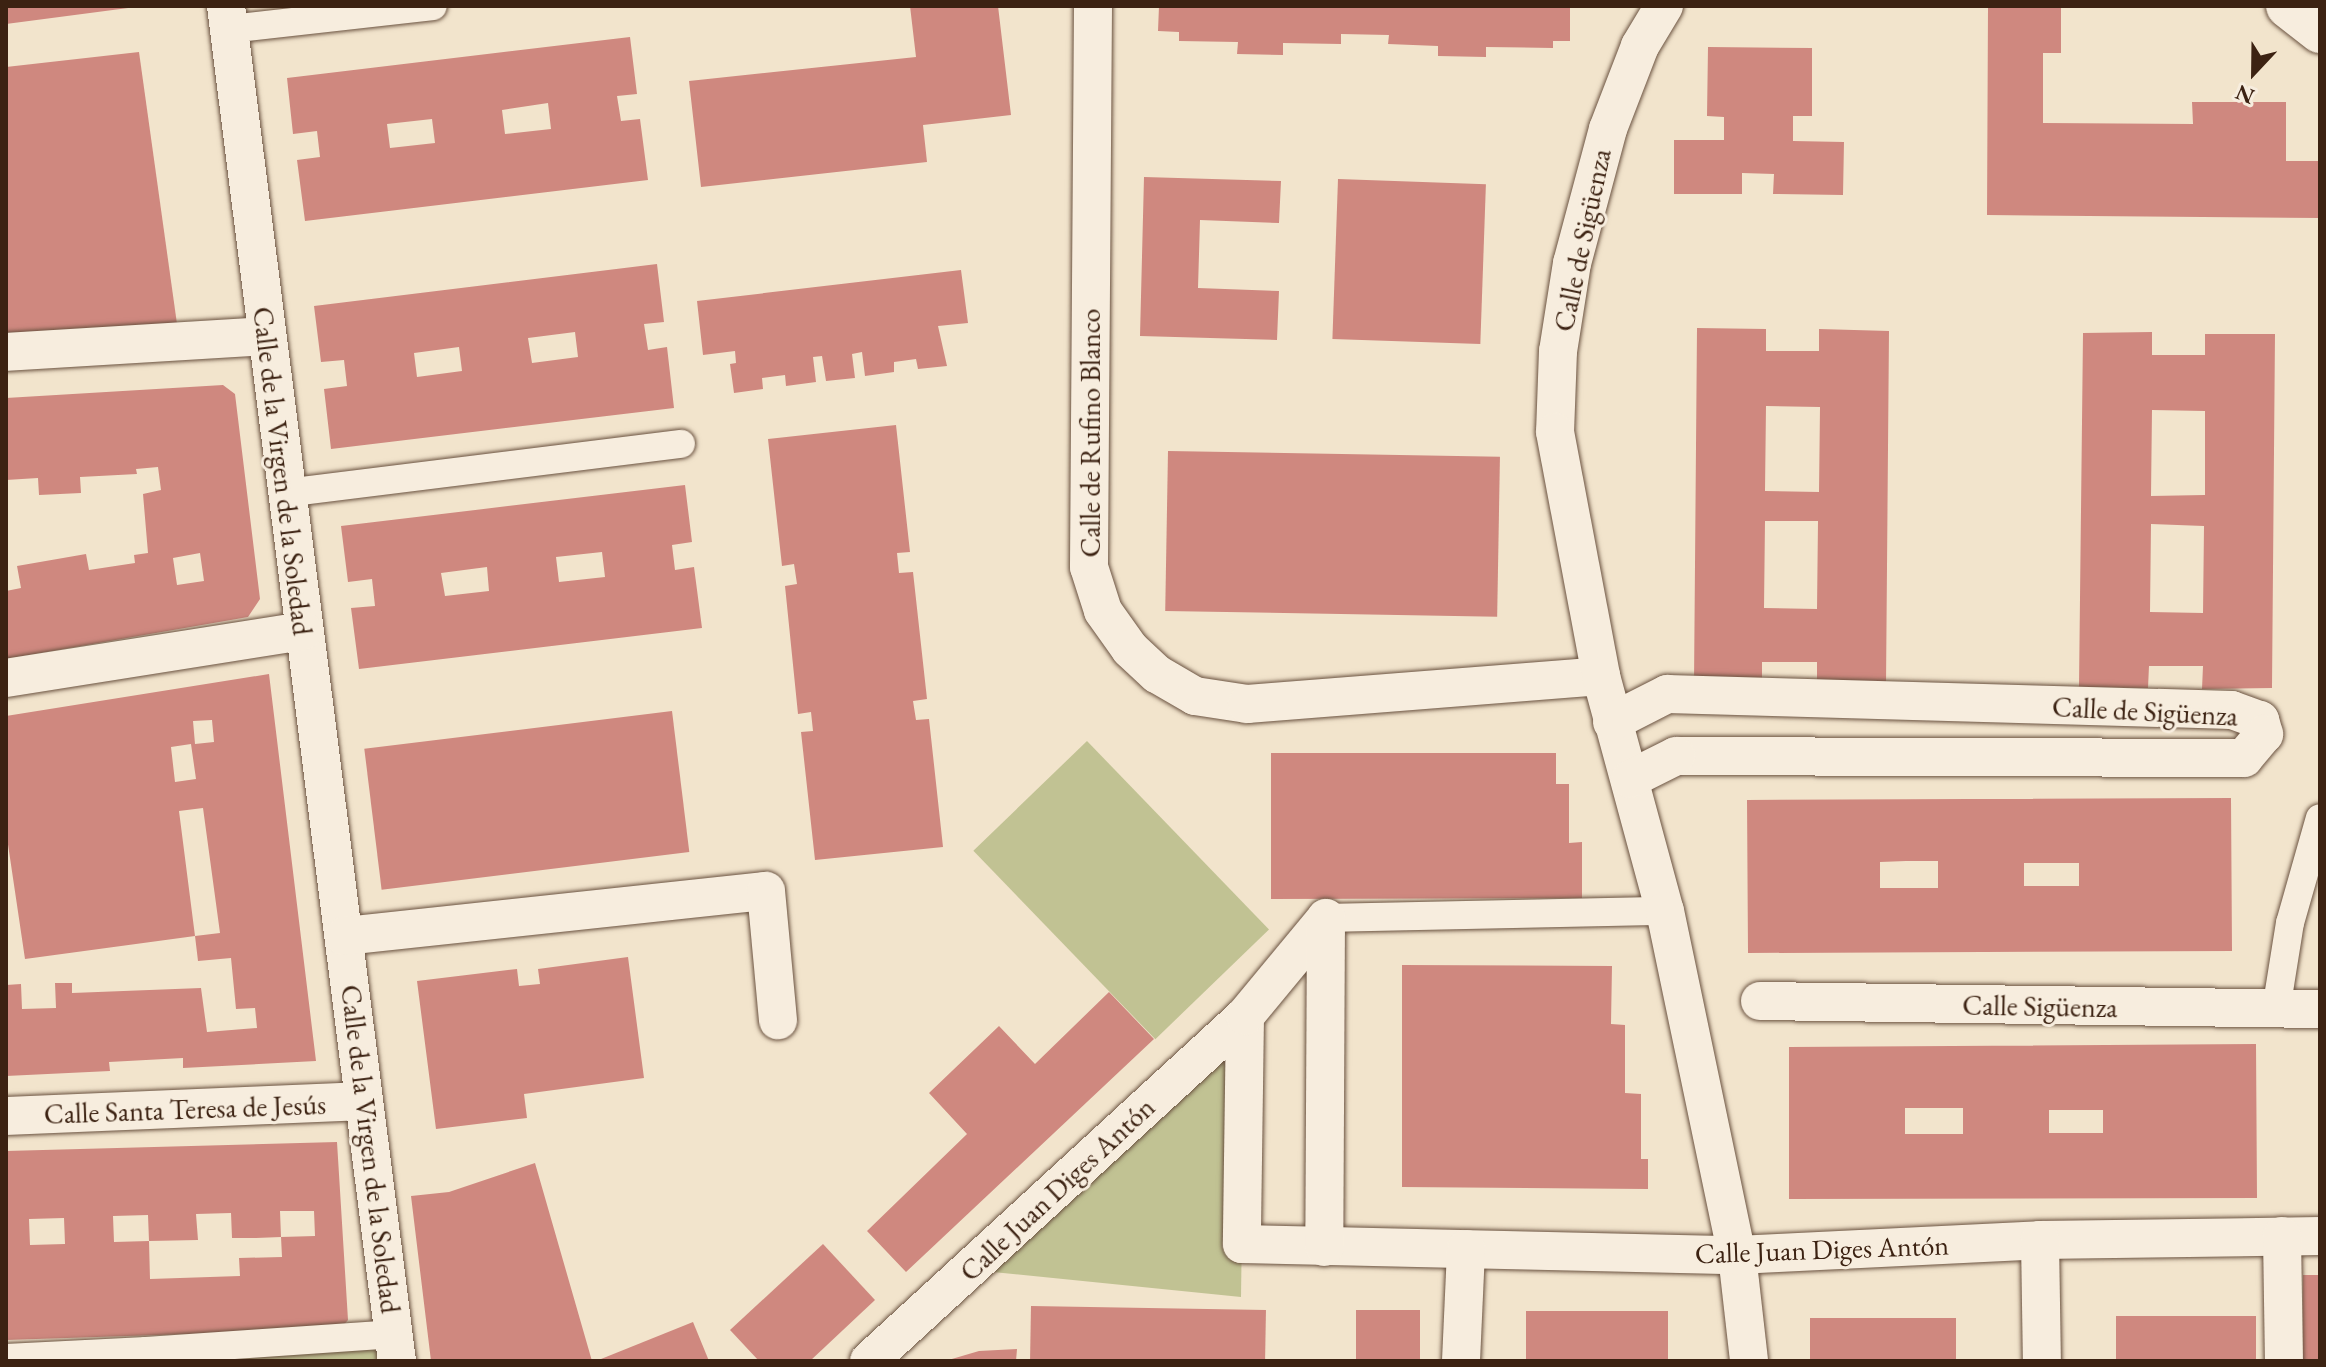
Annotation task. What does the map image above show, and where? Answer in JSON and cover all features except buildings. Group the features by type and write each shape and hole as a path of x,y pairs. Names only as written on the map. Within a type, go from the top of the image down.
{"street":[{"path":"228,18 433,6"},
{"name":"Calle de Rufino Blanco","path":"1093,6 1089,567 1103,611 1130,649 1157,674 1195,696 1247,704 1601,676"},
{"name":"Calle de Sigüenza","path":"1664,6 1640,46 1608,129 1572,263 1558,351 1555,432 1601,676 1665,911 1737,1255 1749,1361"},
{"path":"2288,6 2320,31"},
{"name":"Calle de la Virgen de la Soledad","path":"228,18 265,336 396,1348"},
{"path":"6,352 265,336"},
{"path":"286,493 681,444"},
{"path":"6,678 303,631"},
{"name":"Calle de Sigüenza","path":"1612,722 1667,694 2232,710 2260,720 2264,734 2244,758 1676,756 1630,779"},
{"path":"2276,1010 2290,923 2320,818"},
{"path":"344,936 766,891 778,1020"},
{"path":"1324,1247 1326,918 1665,911"},
{"name":"Calle Juan Diges Antón","path":"869,1361 1245,1016 1326,918"},
{"name":"Calle Sigüenza","path":"1760,1001 2320,1009"},
{"name":"Calle Juan Diges Antón","path":"1245,1016 1242,1244 1737,1255 2040,1240 2320,1236"},
{"name":"Calle Santa Teresa de Jesús","path":"6,1116 364,1101"},
{"path":"2282,1236 2284,1361"},
{"path":"2040,1240 2042,1361"},
{"path":"1461,1361 1466,1249"},
{"path":"6,1358 396,1348"}],"green space":[{"path":"1087,741 1269,929 1155,1039 973,851"},
{"path":"1245,1016 1241,1297 973,1270"},
{"path":"395,1334 397,1361 147,1361"}]}
